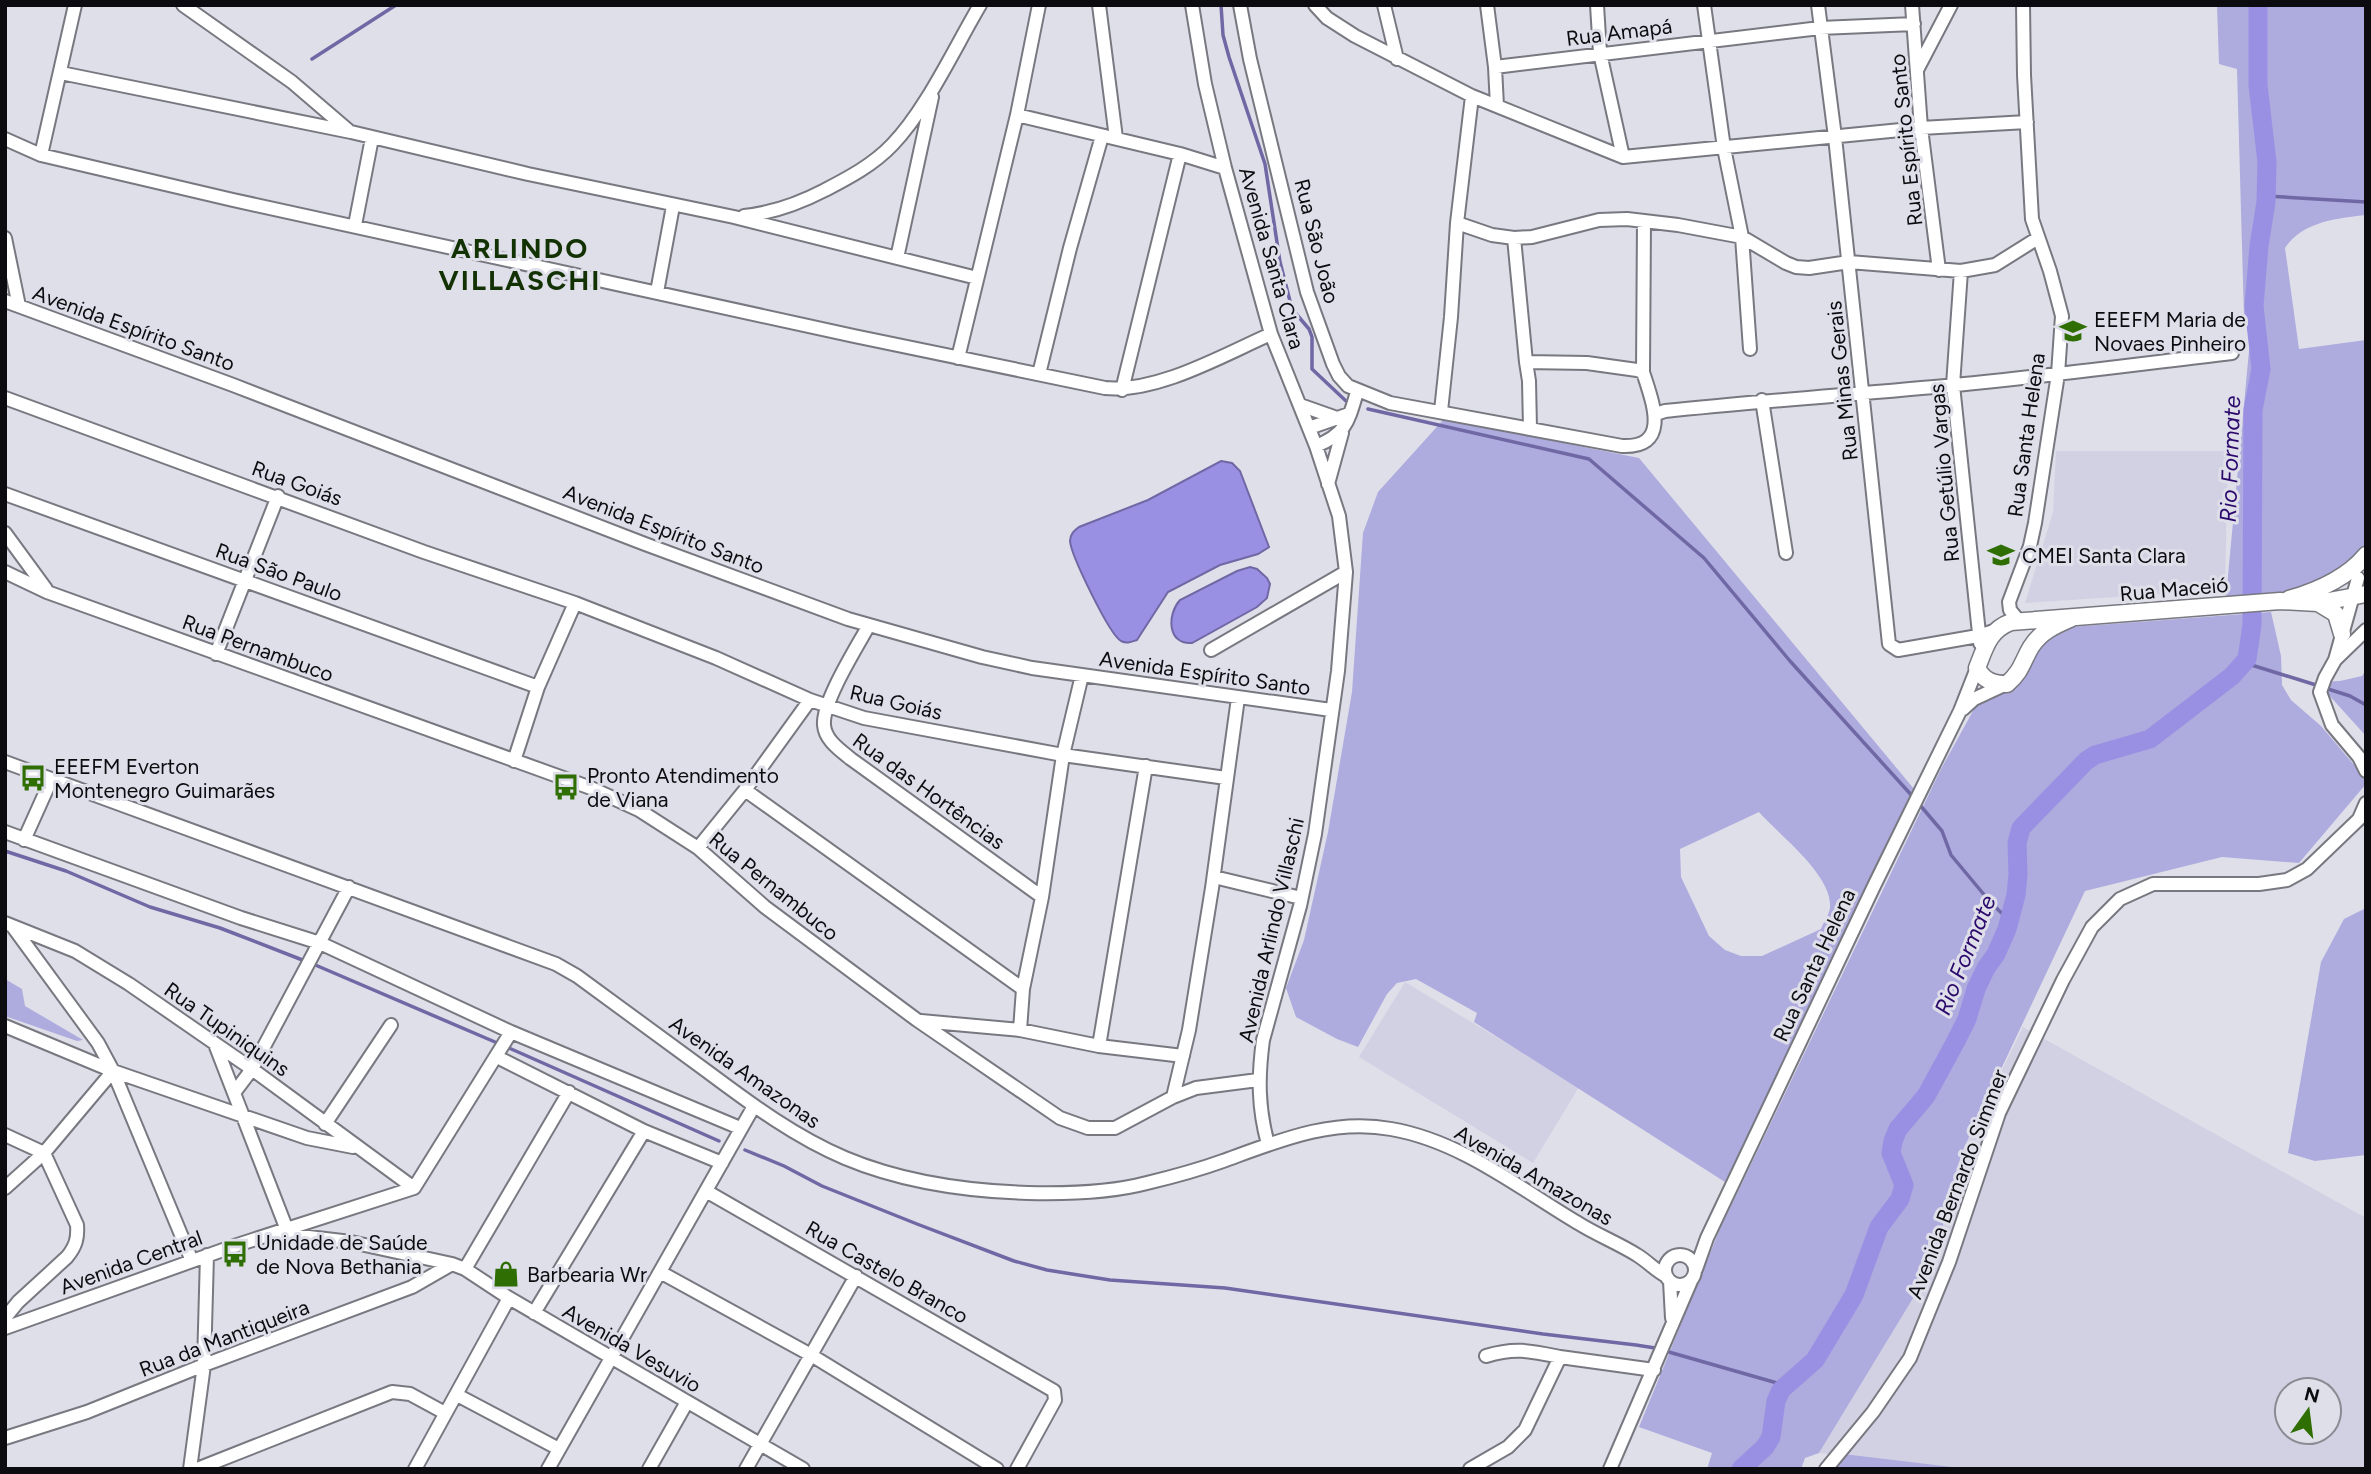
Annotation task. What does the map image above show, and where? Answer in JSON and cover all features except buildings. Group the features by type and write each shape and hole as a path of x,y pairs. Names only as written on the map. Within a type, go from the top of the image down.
{"main road":[{"name":"Rua Maceió","path":"2019,621 2280,601 2318,603 2361,579"},
{"name":"Rua Maceió","path":"2280,601 2327,584 2361,579"},
{"path":"2318,603 2336,614 2342,634"},
{"name":"Rua Maceió","path":"2031,647 2039,636 2052,626 2072,618"},
{"path":"1994,631 2003,625 2019,621"},
{"name":"Rua Santa Helena","path":"2019,621 2031,647"},
{"name":"Rua Santa Helena","path":"1980,661 1994,631"},
{"path":"1980,661 1989,681 2007,684 2019,674 2031,647"}],"street":[{"path":"41,155 75,5"},
{"path":"734,217 758,215 797,203 872,163 891,147 906,129 935,83 980,5"},
{"path":"958,358 1017,115 1040,5"},
{"path":"1099,5 1116,138"},
{"name":"Avenida Santa Clara","path":"1192,5 1205,84 1225,168 1271,334 1316,446 1339,516"},
{"name":"Rua São João","path":"1240,5 1250,59 1307,292 1339,376 1357,392"},
{"path":"1315,5 1327,18 1355,36 1472,96 1623,157 1921,128 2026,122"},
{"path":"1384,5 1397,58"},
{"path":"1488,5 1497,106"},
{"path":"1597,5 1600,53 1623,157"},
{"path":"1704,5 1724,148 1742,237 1750,349"},
{"name":"Rua Minas Gerais","path":"1818,5 1849,262 1889,644 1898,650 1994,631"},
{"name":"Rua Espírito Santo","path":"1912,5 1921,128 1939,271"},
{"path":"1917,71 1951,5"},
{"name":"Rua Santa Helena","path":"2019,621 2010,610 2009,601 2030,546 2058,374 2062,316 2032,219 2023,5"},
{"path":"182,6 292,82 351,132"},
{"name":"Rua Amapá","path":"1495,67 1820,28 1914,23"},
{"path":"61,73 351,132 673,206 734,217 977,278"},
{"path":"897,258 935,83"},
{"path":"1441,411 1457,223 1472,96"},
{"path":"1017,115 1180,154 1225,168"},
{"path":"1039,374 1069,248 1102,135"},
{"path":"355,225 372,138"},
{"path":"5,139 41,155 233,200 958,358 1122,390 1167,379 1271,334"},
{"path":"1122,390 1180,154"},
{"path":"657,292 673,206"},
{"path":"1457,223 1492,235 1514,238 1532,237 1599,220 1644,221 1742,237 1796,267 1810,268 1849,262 1961,271 1995,265 2040,244"},
{"path":"1328,485 1342,433 1357,392 1390,403 1633,447 1650,438 1655,427 1656,414 1643,372 1644,221"},
{"path":"5,238 19,306"},
{"path":"1514,238 1529,381 1530,428"},
{"name":"Rua Getúlio Vargas","path":"1961,271 1953,385 1980,661"},
{"name":"Avenida Espírito Santo","path":"5,301 233,385 657,548 869,625 982,657 1082,675 1331,710"},
{"path":"1656,414 1762,400 1953,385 2232,353"},
{"path":"1526,362 1587,363 1643,372"},
{"name":"Rua Goiás","path":"5,398 278,496 424,552 575,603 716,658 810,701 863,718 1063,755 1226,778"},
{"path":"1762,400 1786,553"},
{"path":"1300,405 1334,418"},
{"path":"1309,428 1349,414"},
{"path":"1316,446 1342,433"},
{"name":"Rua São Paulo","path":"5,494 538,687"},
{"path":"216,654 278,496"},
{"name":"Avenida Arlindo Villaschi","path":"1268,1144 1258,1080 1263,1040 1315,834 1338,671 1346,572 1339,516"},
{"path":"5,533 47,592"},
{"name":"Rua Pernambuco","path":"5,572 47,592 616,798 698,848 765,907 917,1020 1046,1110 1073,1124 1095,1129 1115,1128 1173,1097 1212,1085 1258,1080"},
{"path":"1211,650 1346,572"},
{"path":"2361,579 2335,660 2320,692 2332,725 2359,757 2366,771"},
{"path":"514,761 538,687 575,603"},
{"path":"827,705 869,625"},
{"path":"2335,660 2366,630"},
{"name":"Rua Santa Helena","path":"1693,1275 1707,1238 1960,711 1980,661"},
{"path":"1020,1030 1023,989 1042,897 1063,755 1082,675"},
{"path":"1960,711 1974,699 2007,684"},
{"path":"1173,1097 1189,1030 1214,877 1238,698"},
{"path":"698,848 745,790 810,701"},
{"name":"Rua das Hortências","path":"827,705 823,727 830,741 892,790 1042,897"},
{"name":"Avenida Amazonas","path":"5,762 556,964 577,976 754,1106 810,1142 848,1159 922,1181 1002,1192 1083,1192 1135,1186 1219,1163 1268,1144 1314,1131 1343,1126 1367,1126 1421,1136 1465,1154 1580,1224 1639,1256 1668,1278"},
{"path":"1099,1046 1146,766"},
{"path":"24,840 51,780"},
{"path":"745,790 1023,989"},
{"name":"Avenida Bernardo Simmer","path":"1826,1469 1872,1412 1910,1358 1949,1262 1999,1114 2092,927 2120,899 2153,884 2259,884 2287,880 2307,869 2344,834 2359,819 2366,803"},
{"path":"5,832 318,947 740,1128"},
{"path":"1214,877 1301,898"},
{"path":"234,1093 252,1069 349,887"},
{"path":"9,924 92,1035 113,1071 192,1261"},
{"name":"Rua Tupiniquins","path":"9,924 94,961 252,1069 414,1188"},
{"path":"917,1020 1020,1030 1099,1046 1183,1056"},
{"path":"325,1124 391,1025"},
{"path":"5,1026 113,1071 307,1138 357,1148"},
{"path":"414,1188 511,1031"},
{"path":"72,1054 89,1051 92,1035"},
{"path":"215,1044 244,1115 281,1231"},
{"path":"497,1057 644,1131 722,1163"},
{"path":"5,1188 44,1153 113,1071"},
{"path":"458,1267 569,1092"},
{"path":"548,1469 754,1106"},
{"path":"534,1313 644,1131"},
{"path":"5,1135 44,1153 77,1225 77,1242 67,1257 18,1302 5,1318"},
{"name":"Avenida Central","path":"5,1328 207,1255 414,1188"},
{"name":"Rua Castelo Branco","path":"706,1191 1054,1391 1055,1400 1017,1469"},
{"name":"Avenida Vesuvio","path":"281,1231 351,1241 458,1267 803,1469"},
{"name":"Rua Santa Helena","path":"1678,1257 1707,1238"},
{"path":"190,1469 204,1364 207,1255"},
{"name":"Avenida Amazonas","path":"1639,1256 1661,1260 1678,1257"},
{"path":"1610,1469 1693,1275 1692,1261 1678,1257 1665,1266 1672,1322"},
{"name":"Rua da Mantiqueira","path":"5,1438 87,1412 204,1364 412,1287 458,1267"},
{"path":"660,1272 811,1356 997,1469"},
{"path":"1668,1278 1681,1285 1693,1275"},
{"path":"746,1469 856,1276"},
{"path":"415,1469 509,1298"},
{"path":"1486,1356 1518,1349 1654,1370"},
{"path":"1470,1469 1508,1447 1525,1430 1560,1357"},
{"path":"197,1469 392,1392 410,1394 445,1413"},
{"path":"457,1395 559,1449"},
{"path":"649,1469 687,1402"}],"shaded area":[{"path":"2217,5 2366,5 2366,215 2332,220 2310,227 2292,239 2285,248 2299,349 2366,340 2366,544 2331,574 2307,587 2285,592 2226,597 2250,340 2244,317 2237,69 2219,64"},
{"path":"1444,419 1639,458 1914,789 1725,1182 1474,1022 1477,1013 1416,979 1397,983 1387,994 1358,1047 1296,1017 1286,988 1304,940 1328,832 1352,692 1363,533 1378,492","holes":["1759,812 1814,869 1829,895 1830,908 1821,929 1762,956 1741,956 1725,950 1709,936 1681,877 1680,849"]},
{"path":"2056,451 2228,451 2225,590 2025,603 2053,512"},
{"path":"1221,461 1232,463 1240,471 1269,547 1258,554 1220,565 1168,592 1137,640 1127,643 1121,641 1108,624 1083,577 1070,541 1074,531 1148,500"},
{"path":"1250,567 1257,569 1267,578 1270,584 1267,598 1257,607 1192,643 1178,639 1171,620 1180,600"},
{"path":"2271,612 2281,656 2282,685 2291,700 2321,726 2366,779 2366,784 2299,863 2222,857 2085,891 1962,1152 1932,1267 1819,1453 1805,1458 1801,1469 1707,1469 1712,1453 1639,1427 1720,1229 1941,769 1979,700 2001,690 2035,645 2058,628"},
{"path":"2366,670 2366,736 2317,682 2362,676"},
{"path":"2366,908 2366,1155 2315,1161 2288,1153 2321,962 2344,919"},
{"path":"5,979 22,989 25,1006 83,1040 77,1041 5,1016"},
{"path":"1405,982 1579,1087 1533,1163 1359,1057"},
{"path":"2023,1027 2366,1218 2366,1469 1969,1469 1819,1453 1932,1267 1962,1152"},
{"path":"1843,1454 1969,1469 1834,1469"}],"waterway":[{"path":"312,59 396,5"},
{"path":"1221,5 1223,35 1229,57 1265,164 1280,262 1292,309 1309,329 1312,337 1312,369 1346,401"},
{"name":"Rio Formate","path":"1741,1469 1765,1447 1771,1437 1776,1401 1781,1390 1815,1360 1854,1295 1879,1227 1900,1199 1904,1185 1891,1153 1893,1141 1898,1129 1926,1096 1956,1041 1967,1019 1976,989 2007,929 2016,895 2017,843 2021,828 2086,761 2095,755 2150,739 2232,676 2247,659 2252,625 2253,410 2261,369 2254,306 2266,202 2267,162 2258,85 2258,5"},
{"path":"2266,196 2366,202"},
{"path":"1368,409 1589,459 1704,558 1790,661 1914,798"},
{"path":"2245,663 2316,685"},
{"path":"2328,689 2366,705"},
{"path":"1919,804 1942,831 1951,855 1991,903 2009,920"},
{"path":"5,851 66,871 150,907 220,928 305,961"},
{"path":"313,964 495,1042"},
{"path":"509,1048 719,1141"},
{"path":"745,1150 822,1186 917,1224 1014,1261 1047,1270 1110,1280 1225,1288 1655,1348 1777,1383 1782,1389"}],"place":[{"name":"EEEFM Maria de Novaes Pinheiro","path":"2073,331"},
{"name":"CMEI Santa Clara","path":"2001,555"},
{"name":"EEEFM Everton Montenegro Guimarães","path":"33,778"},
{"name":"Pronto Atendimento de Viana","path":"566,787"},
{"name":"Unidade de Saúde de Nova Bethania","path":"235,1254"},
{"name":"Barbearia Wr","path":"506,1274"}],"district":[{"name":"ARLINDO VILLASCHI","path":"520,264"}]}
